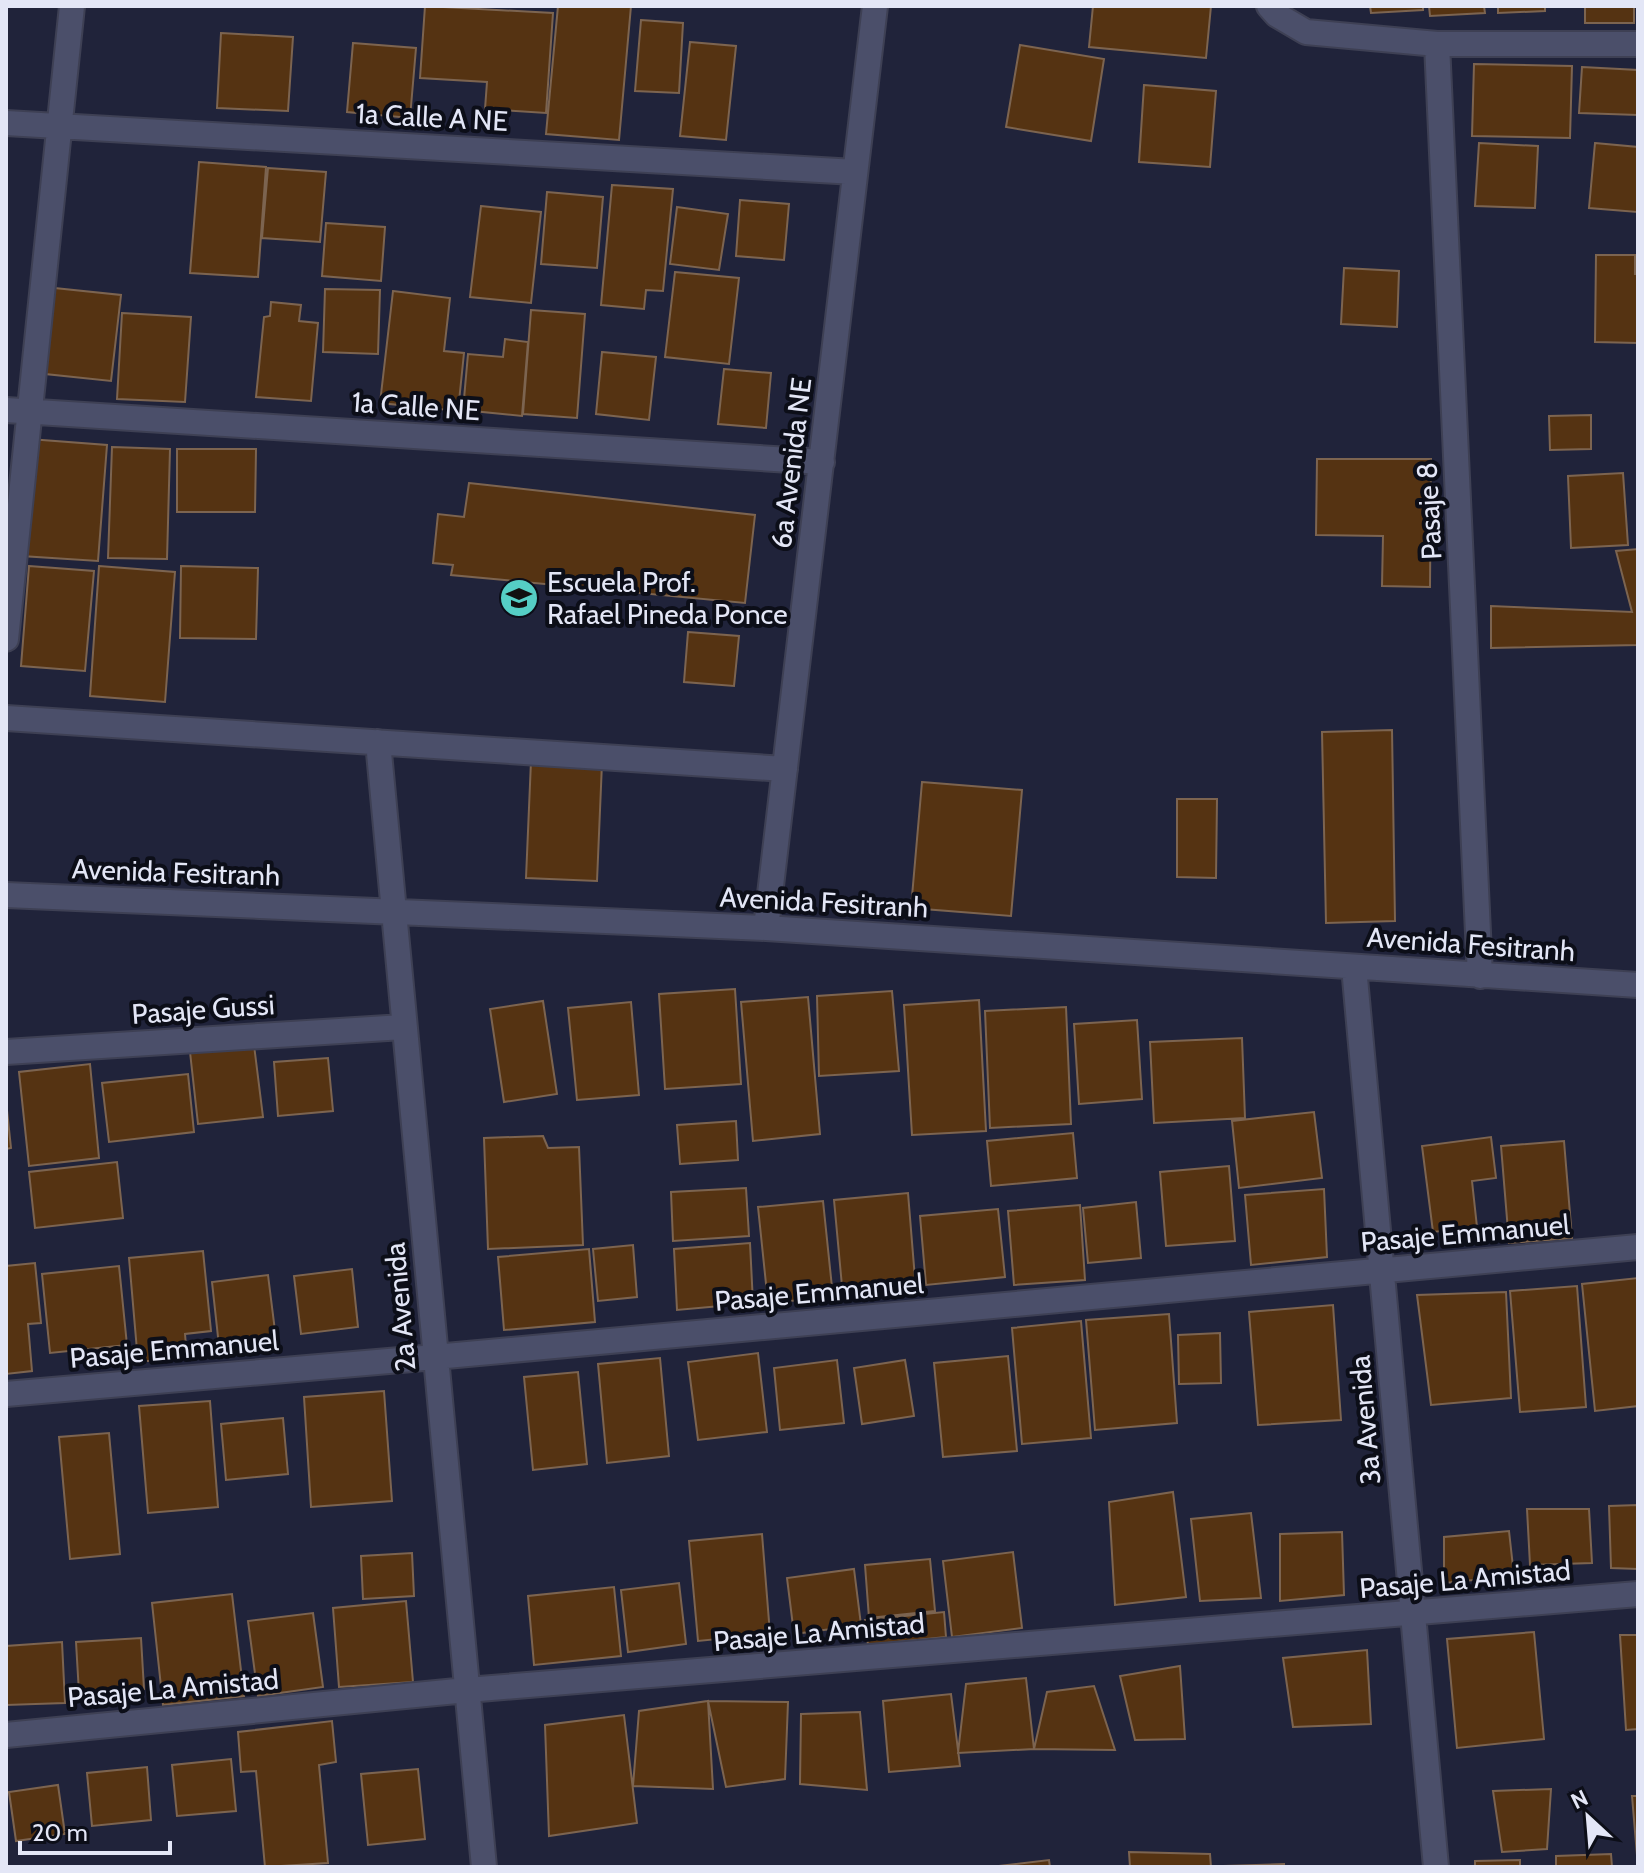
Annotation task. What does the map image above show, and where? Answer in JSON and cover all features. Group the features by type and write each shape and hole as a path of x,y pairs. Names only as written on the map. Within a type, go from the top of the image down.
{"street":[{"path":"6,639 18,410 59,126 72,6"},
{"name":"6a Avenida NE","path":"766,928 875,6"},
{"path":"1273,10 1306,32 1437,44 1638,44"},
{"name":"Pasaje 8","path":"1437,44 1480,976"},
{"name":"1a Calle A NE","path":"6,123 855,172"},
{"name":"1a Calle NE","path":"18,410 822,462"},
{"path":"6,718 785,769"},
{"name":"2a Avenida","path":"378,742 484,1867"},
{"name":"Avenida Fesitranh","path":"6,895 766,928 1638,985"},
{"name":"3a Avenida","path":"1354,967 1436,1867"},
{"name":"Pasaje Gussi","path":"6,1052 403,1027"},
{"name":"Pasaje Emmanuel","path":"6,1394 1638,1247"},
{"name":"Pasaje La Amistad","path":"6,1735 467,1690 1638,1594"}],"building":[{"path":"425,6 553,13 546,113 485,109 487,82 420,78"},
{"path":"558,6 631,6 619,140 546,134"},
{"path":"1093,6 1211,6 1206,58 1089,47"},
{"path":"1370,6 1423,6 1423,10 1371,13"},
{"path":"1429,6 1484,6 1485,13 1430,16"},
{"path":"1498,6 1545,6 1545,11 1498,13"},
{"path":"1585,6 1634,6 1634,23 1585,23"},
{"path":"641,20 683,23 679,93 635,91"},
{"path":"221,33 293,37 288,111 217,108"},
{"path":"690,42 736,46 726,140 680,136"},
{"path":"353,43 416,48 410,118 347,112"},
{"path":"1020,45 1104,59 1091,141 1006,127"},
{"path":"1474,64 1572,66 1570,138 1472,136"},
{"path":"1582,67 1638,70 1638,115 1579,113"},
{"path":"1144,85 1216,91 1210,167 1139,162"},
{"path":"1479,143 1538,146 1535,208 1475,206"},
{"path":"1595,143 1638,147 1637,212 1589,208"},
{"path":"199,162 266,167 258,277 190,273"},
{"path":"268,168 326,172 320,242 262,238"},
{"path":"612,185 673,189 663,291 646,290 644,309 601,305"},
{"path":"547,192 603,197 597,268 541,264"},
{"path":"740,200 789,204 784,260 736,256"},
{"path":"481,206 541,212 531,303 470,297"},
{"path":"677,207 728,214 719,270 670,264"},
{"path":"326,223 385,227 381,281 322,276"},
{"path":"1596,255 1635,255 1638,343 1595,342"},
{"path":"1344,268 1399,271 1397,327 1341,324"},
{"path":"675,272 739,278 729,364 665,357"},
{"path":"45,287 121,295 111,381 36,373"},
{"path":"325,289 380,290 378,354 323,352"},
{"path":"393,291 450,298 444,351 464,353 458,411 380,403"},
{"path":"271,302 301,305 299,321 318,323 311,401 256,397 264,317 270,316"},
{"path":"531,310 585,314 577,418 523,414"},
{"path":"122,313 191,317 185,402 117,399"},
{"path":"505,339 528,342 522,416 463,410 468,354 503,357"},
{"path":"602,352 656,357 649,420 596,414"},
{"path":"724,369 771,373 766,428 718,424"},
{"path":"1591,415 1591,449 1550,450 1549,416"},
{"path":"16,438 107,445 98,561 6,555"},
{"path":"112,447 170,449 167,559 108,558"},
{"path":"177,449 256,449 255,512 177,512"},
{"path":"1317,459 1431,459 1430,587 1382,586 1383,536 1316,535"},
{"path":"1623,473 1628,545 1571,548 1568,476"},
{"path":"469,483 755,515 745,603 451,575 453,565 433,563 438,514 464,517"},
{"path":"1638,549 1638,645 1491,648 1491,606 1632,612 1616,551"},
{"path":"29,566 94,571 85,671 21,666"},
{"path":"99,566 175,572 165,702 90,696"},
{"path":"181,566 258,568 256,639 180,638"},
{"path":"688,632 739,636 734,686 684,682"},
{"path":"1392,730 1395,921 1326,923 1322,732"},
{"path":"531,761 602,763 597,881 526,878"},
{"path":"922,782 1022,790 1011,916 911,908"},
{"path":"1177,799 1217,799 1216,878 1177,877"},
{"path":"735,989 741,1084 665,1089 659,994"},
{"path":"892,991 899,1071 819,1076 817,996"},
{"path":"808,997 820,1134 753,1141 741,1002"},
{"path":"979,1000 986,1131 912,1135 904,1005"},
{"path":"543,1001 557,1094 504,1102 490,1009"},
{"path":"631,1002 639,1095 577,1100 568,1008"},
{"path":"1066,1007 1071,1124 990,1128 985,1011"},
{"path":"1137,1020 1142,1099 1079,1104 1074,1024"},
{"path":"1242,1038 1245,1118 1154,1123 1150,1042"},
{"path":"254,1045 263,1117 198,1124 190,1052"},
{"path":"328,1058 333,1111 278,1116 274,1062"},
{"path":"90,1064 99,1158 29,1166 19,1072"},
{"path":"188,1074 194,1132 109,1142 102,1083"},
{"path":"6,1101 11,1148 6,1149"},
{"path":"1314,1112 1322,1178 1239,1188 1232,1121"},
{"path":"736,1121 738,1160 680,1164 677,1125"},
{"path":"1073,1133 1077,1178 991,1186 987,1141"},
{"path":"543,1136 548,1148 579,1147 583,1245 488,1249 484,1138"},
{"path":"1491,1137 1496,1178 1472,1181 1477,1227 1433,1232 1422,1146"},
{"path":"1564,1141 1572,1238 1509,1243 1501,1146"},
{"path":"117,1162 123,1218 35,1228 29,1172"},
{"path":"1229,1166 1235,1241 1166,1246 1160,1172"},
{"path":"746,1188 749,1236 673,1241 671,1192"},
{"path":"1324,1189 1327,1257 1251,1265 1245,1195"},
{"path":"908,1193 916,1291 843,1297 834,1200"},
{"path":"823,1201 833,1297 768,1303 758,1207"},
{"path":"1136,1202 1141,1258 1088,1263 1083,1208"},
{"path":"1080,1205 1085,1280 1014,1285 1008,1211"},
{"path":"998,1209 1005,1277 926,1285 920,1216"},
{"path":"750,1243 753,1303 677,1310 674,1249"},
{"path":"633,1245 637,1297 598,1301 593,1249"},
{"path":"589,1249 595,1322 504,1330 498,1257"},
{"path":"203,1251 211,1331 185,1334 187,1357 138,1362 129,1258"},
{"path":"35,1263 41,1323 28,1324 32,1371 6,1374 6,1266"},
{"path":"119,1266 127,1345 50,1353 42,1274"},
{"path":"352,1269 358,1327 301,1334 294,1276"},
{"path":"268,1275 276,1339 219,1346 212,1282"},
{"path":"1638,1278 1638,1406 1595,1411 1582,1284"},
{"path":"1577,1286 1586,1407 1520,1412 1510,1291"},
{"path":"1506,1292 1511,1398 1431,1405 1417,1295"},
{"path":"1333,1305 1341,1420 1258,1425 1249,1312"},
{"path":"1169,1314 1177,1423 1095,1430 1086,1320"},
{"path":"1081,1321 1091,1438 1022,1444 1012,1328"},
{"path":"1220,1333 1221,1383 1179,1384 1178,1335"},
{"path":"758,1353 767,1432 698,1440 688,1362"},
{"path":"1008,1356 1017,1451 943,1457 934,1363"},
{"path":"660,1358 669,1456 607,1463 598,1364"},
{"path":"837,1360 844,1423 780,1430 774,1368"},
{"path":"905,1360 914,1416 862,1424 854,1368"},
{"path":"578,1372 587,1464 533,1470 524,1377"},
{"path":"384,1391 392,1501 311,1507 304,1397"},
{"path":"210,1401 218,1507 148,1513 139,1406"},
{"path":"283,1418 288,1474 226,1480 221,1424"},
{"path":"109,1433 120,1554 70,1559 59,1437"},
{"path":"1173,1492 1186,1597 1115,1605 1109,1502"},
{"path":"1638,1505 1638,1569 1611,1568 1609,1506"},
{"path":"1527,1509 1589,1509 1592,1563 1530,1565"},
{"path":"1251,1513 1261,1598 1200,1601 1191,1519"},
{"path":"1509,1531 1514,1576 1444,1583 1444,1537"},
{"path":"1342,1532 1344,1595 1280,1601 1280,1534"},
{"path":"762,1534 770,1634 698,1641 689,1541"},
{"path":"1013,1552 1022,1628 952,1637 943,1561"},
{"path":"412,1553 414,1596 363,1599 361,1556"},
{"path":"930,1559 935,1611 869,1618 865,1565"},
{"path":"854,1569 861,1625 794,1634 787,1578"},
{"path":"679,1583 686,1644 628,1652 621,1590"},
{"path":"614,1587 621,1656 534,1665 528,1596"},
{"path":"232,1594 244,1696 163,1705 152,1603"},
{"path":"406,1601 413,1682 339,1687 333,1608"},
{"path":"944,1612 946,1637 868,1645 865,1620"},
{"path":"313,1613 323,1687 258,1696 248,1621"},
{"path":"1534,1632 1544,1739 1457,1748 1447,1639"},
{"path":"1620,1635 1638,1635 1638,1729 1626,1730"},
{"path":"141,1638 144,1689 79,1693 76,1642"},
{"path":"62,1642 65,1703 6,1705 6,1646"},
{"path":"1367,1650 1371,1724 1293,1727 1283,1658"},
{"path":"1180,1666 1185,1739 1135,1740 1120,1676"},
{"path":"1026,1678 1034,1749 958,1753 966,1684"},
{"path":"1094,1686 1115,1750 1034,1749 1047,1692"},
{"path":"951,1694 960,1766 889,1772 883,1701"},
{"path":"708,1701 713,1789 633,1786 639,1711"},
{"path":"708,1701 788,1702 785,1779 726,1787"},
{"path":"860,1712 867,1790 800,1784 801,1714"},
{"path":"624,1715 637,1823 549,1836 545,1725"},
{"path":"332,1721 336,1762 319,1765 328,1863 265,1867 256,1771 241,1772 238,1732"},
{"path":"231,1759 236,1811 177,1816 172,1765"},
{"path":"147,1767 151,1820 92,1826 87,1773"},
{"path":"418,1769 425,1839 368,1845 361,1774"},
{"path":"58,1785 65,1834 16,1841 9,1792"},
{"path":"1551,1789 1547,1849 1502,1852 1493,1791"},
{"path":"1632,1796 1638,1796 1638,1867"},
{"path":"1129,1852 1210,1854 1211,1867 1130,1867"},
{"path":"1611,1854 1612,1867 1556,1867 1556,1856"},
{"path":"1049,1860 1050,1867 990,1867"},
{"path":"1520,1860 1520,1867 1475,1867 1475,1861"},
{"path":"1284,1864 1284,1867 1223,1866"}],"place":[{"name":"Escuela Prof. Rafael Pineda Ponce","path":"519,598"}]}
